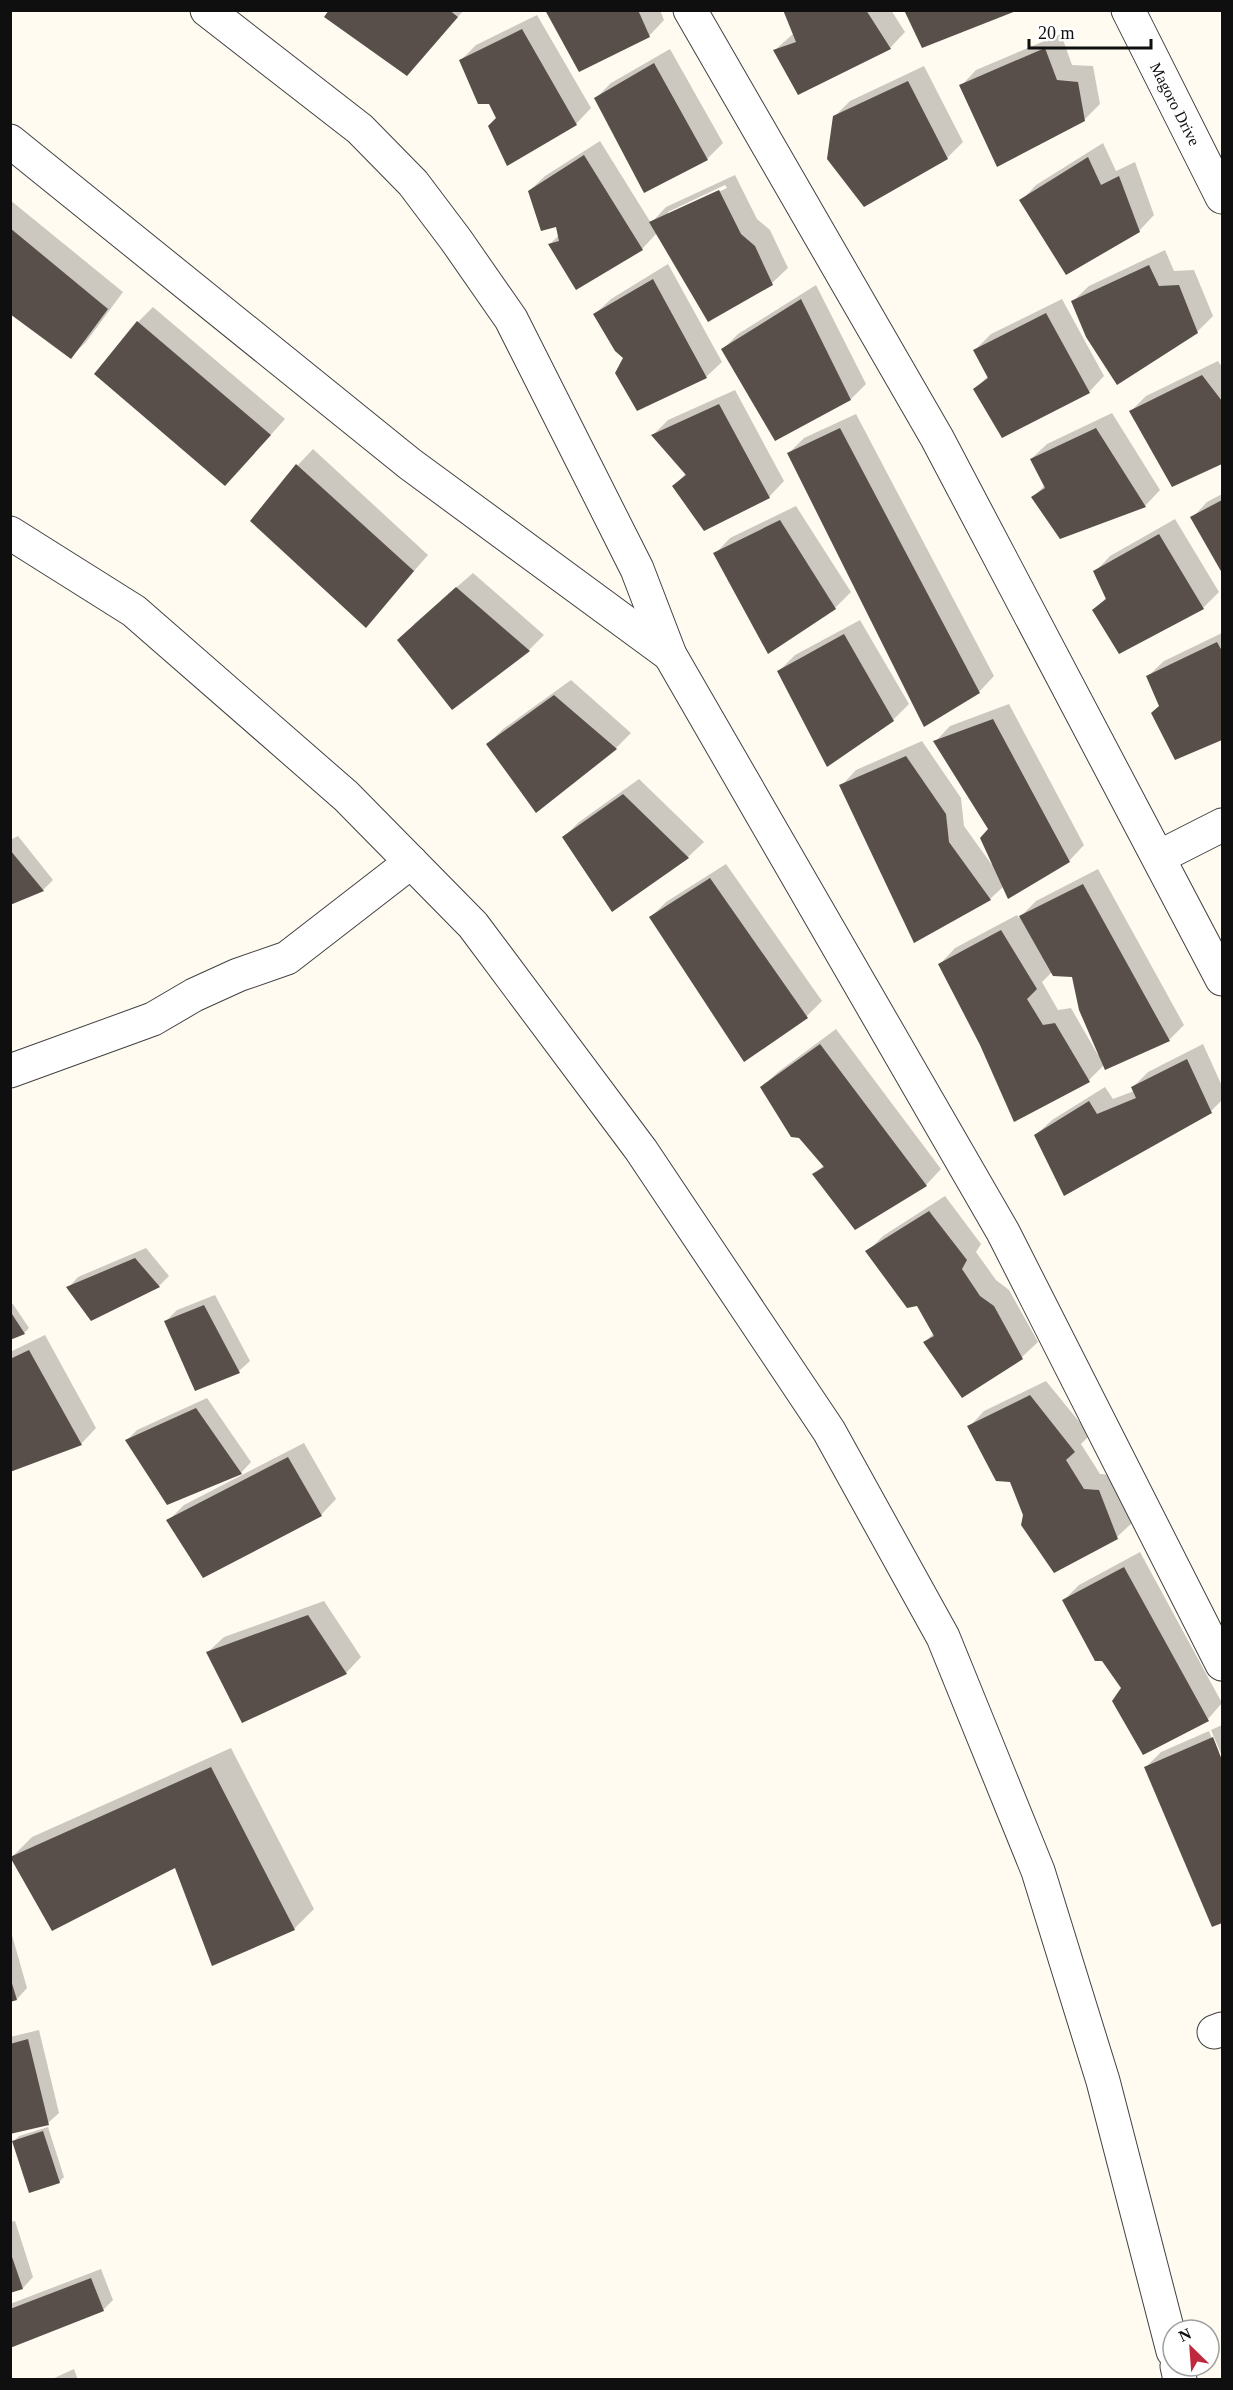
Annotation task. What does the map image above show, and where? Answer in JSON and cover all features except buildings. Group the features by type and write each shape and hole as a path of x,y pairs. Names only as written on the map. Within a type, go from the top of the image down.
{"street":[{"path":"207,10 360,129 413,183 511,319 637,569 670,655 1003,1232 1222,1664"},
{"path":"690,10 937,438 1222,979"},
{"name":"Magoro Drive","path":"1128,10 1222,197"},
{"path":"10,141 410,464 670,655"},
{"path":"10,533 134,611 346,796 473,925 647,1160 829,1431 943,1637 1038,1871 1103,2081 1164,2318"},
{"path":"1159,857 1222,825"},
{"path":"10,1071 153,1019 194,995 238,975 287,958 411,862"}]}
